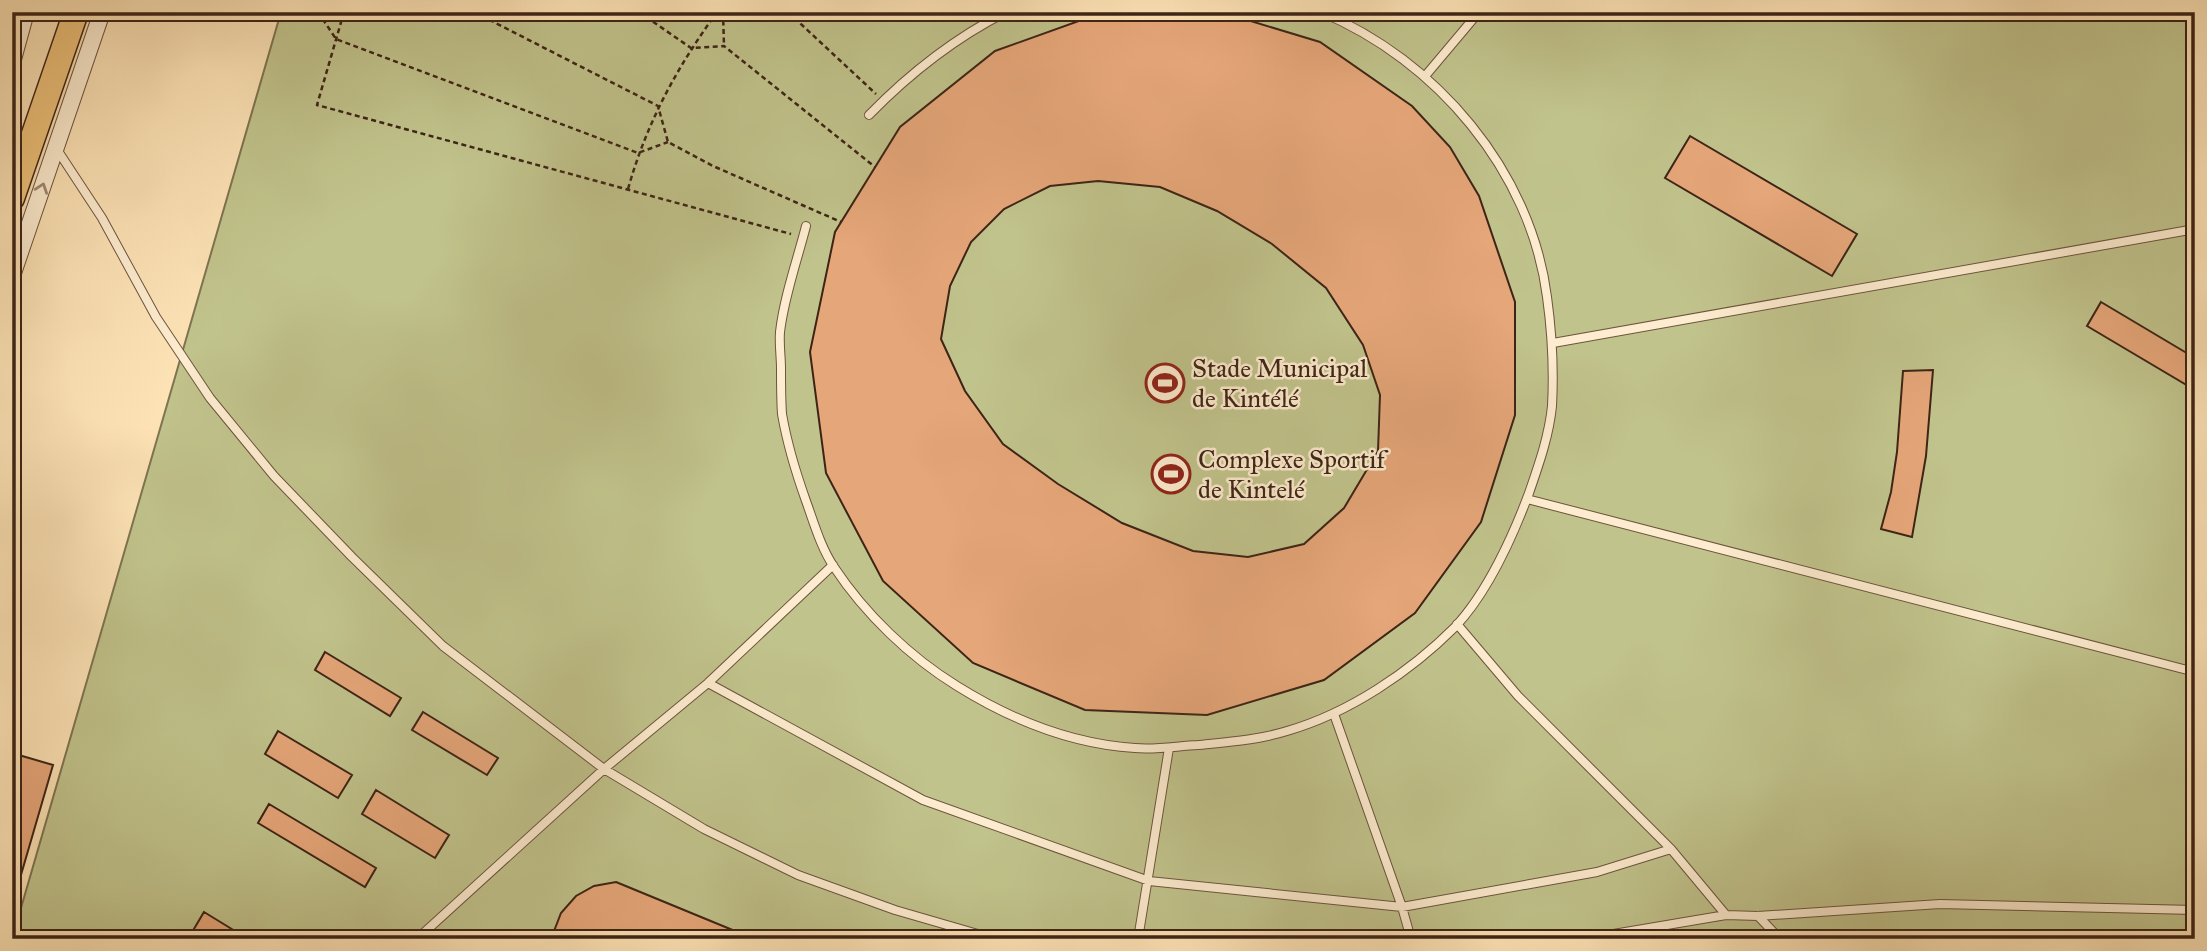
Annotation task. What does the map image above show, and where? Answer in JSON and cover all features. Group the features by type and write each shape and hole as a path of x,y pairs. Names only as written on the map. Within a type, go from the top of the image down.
{"main road":[{"path":"12,198 72,13"}],"street":[{"path":"12,63 26,12"},
{"path":"12,276 102,12"}],"lane":[{"path":"869,115 922,64 1006,12"},
{"path":"806,226 780,333 782,413 795,468 832,565 869,611 906,648 939,675 977,699 1027,722 1079,739 1133,748 1169,748 1244,741 1286,732 1334,714 1417,660 1457,624 1505,552 1544,452 1551,409 1553,343 1545,282 1536,248 1513,189 1499,164 1466,120 1426,75 1377,39 1321,12"},
{"path":"1426,75 1479,12"},
{"path":"56,148 102,218 156,317 202,386 274,475 352,557 443,646 604,769 704,829 798,875 895,910 995,939"},
{"path":"1553,343 2195,229"},
{"path":"1527,499 2195,672"},
{"path":"417,939 604,769 708,683 832,565"},
{"path":"1457,624 1518,696 1671,849 1726,915"},
{"path":"708,683 923,800 1149,881 1402,908 1597,872 1671,849"},
{"path":"1334,714 1411,939"},
{"path":"1138,939 1169,748"},
{"path":"1584,939 1726,915 1758,916 1940,904 2195,910"},
{"path":"1758,916 1780,939"}],"path":[{"path":"318,12 337,39 638,153 668,142"},
{"path":"344,12 317,105 803,237"},
{"path":"474,12 658,106 668,142 713,166 841,222"},
{"path":"639,12 691,48 724,46 875,167"},
{"path":"628,191 638,153 658,106 691,48 717,12"},
{"path":"723,12 724,46"},
{"path":"788,12 883,101"},
{"path":"1254,22 1257,12"}],"green space":[{"name":"Complexe Sportif de Kintelé","path":"281,12 2195,12 2195,939 12,939"}],"building":[{"name":"Stade Municipal de Kintélé","path":"1221,12 1320,42 1412,106 1450,147 1479,196 1515,302 1515,415 1481,522 1415,613 1324,680 1207,715 1085,710 973,663 883,581 826,473 810,352 835,232 900,127 995,51 1101,13","holes":["1098,181 1160,187 1217,211 1272,244 1326,288 1363,345 1380,395 1378,451 1344,508 1304,544 1248,557 1193,551 1122,523 1058,484 1003,444 965,391 941,339 950,286 971,242 1004,209 1050,186"]},
{"path":"1690,136 1857,234 1832,276 1665,178"},
{"path":"2101,302 2195,358 2195,390 2087,326"},
{"path":"1933,370 1926,456 1912,537 1881,529 1891,492 1897,452 1903,371"},
{"path":"325,652 401,698 390,716 315,670"},
{"path":"423,712 498,758 487,775 412,730"},
{"path":"278,731 352,775 338,798 265,754"},
{"path":"12,753 53,765 16,892 12,891"},
{"path":"376,790 449,835 435,858 362,814"},
{"path":"269,804 376,868 365,887 258,823"},
{"path":"616,882 752,939 551,939 561,913 576,896 594,886"},
{"path":"204,912 248,939 188,939"}],"place":[{"name":"Stade Municipal de Kintélé","path":"1165,383"},
{"name":"Complexe Sportif de Kintelé","path":"1171,474"}]}
